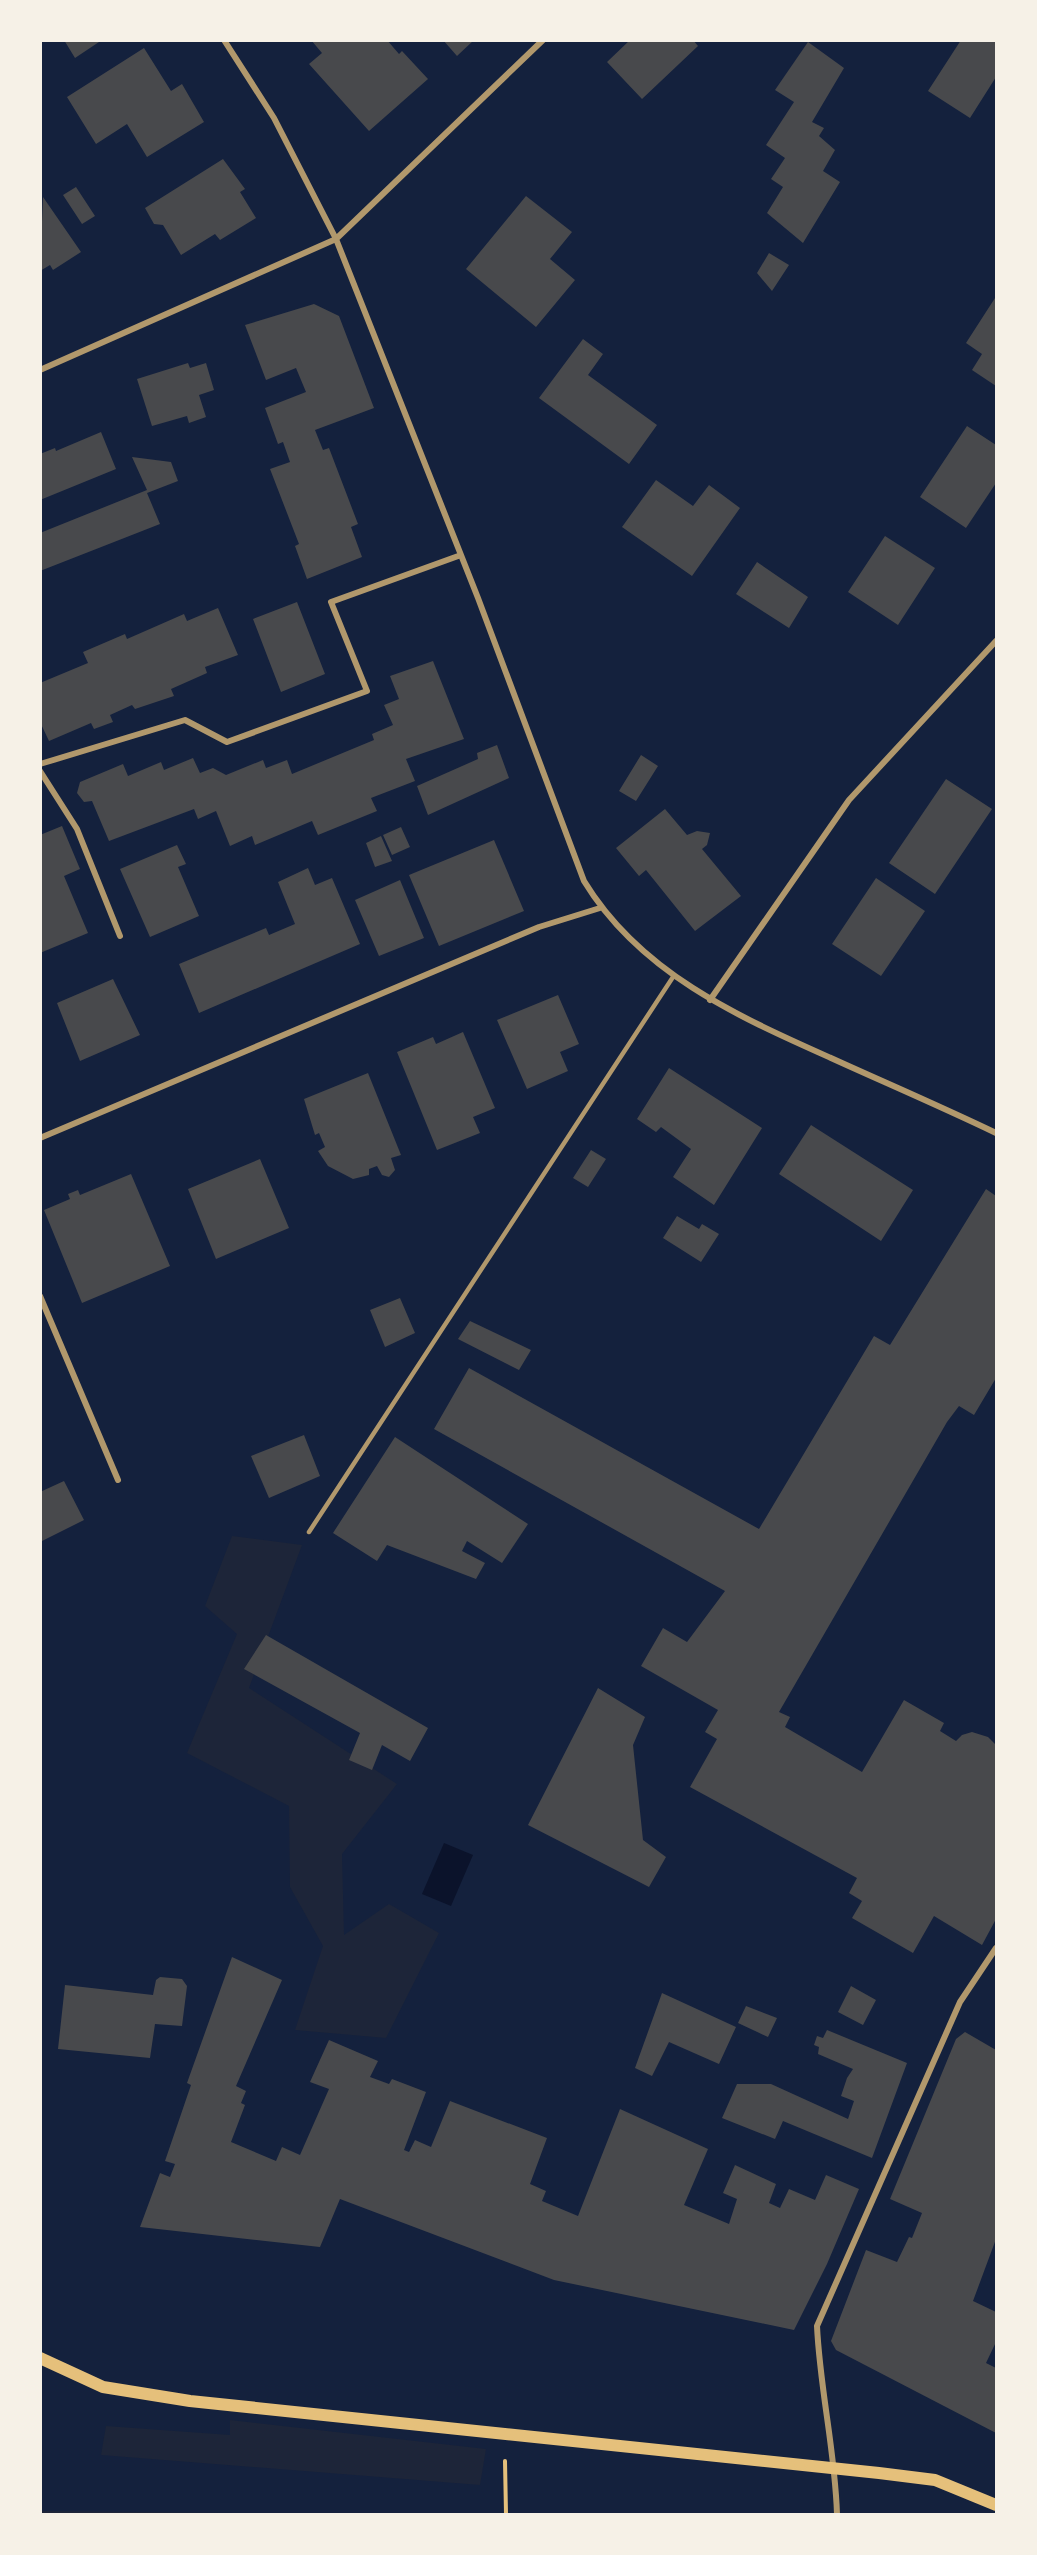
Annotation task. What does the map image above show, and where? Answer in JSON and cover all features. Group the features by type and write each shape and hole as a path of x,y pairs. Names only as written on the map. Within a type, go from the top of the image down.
{"main road":[{"path":"40,2358 103,2386 169,2398 935,2480 996,2505"}],"street":[{"path":"224,40 274,118 336,239 461,555 584,881 600,908 673,977 710,1000 767,1029 996,1133"},
{"path":"40,370 336,239 543,40"},
{"path":"40,764 186,720 227,742 367,691 331,602 461,555"},
{"path":"710,1000 849,800 996,641"},
{"path":"40,771 77,829 120,936"},
{"path":"40,1138 539,927 600,908"},
{"path":"40,1296 118,1480"},
{"path":"837,2514 836,2468 818,2354 817,2326 960,2002 996,1948"}],"lane":[{"path":"309,1532 673,977"}],"path":[{"path":"506,2514 507,2435"}],"shaded area":[{"path":"232,1536 302,1545 249,1688 397,1784 342,1854 344,1935 389,1904 439,1933 386,2038 295,2030 323,1946 290,1887 289,1806 187,1753 237,1634 205,1606"},
{"path":"444,1843 473,1855 451,1906 422,1894"},
{"path":"230,2420 486,2449 480,2485 101,2455 106,2426 230,2435"},
{"path":"41,2511 340,2514 41,2514"}],"building":[{"path":"64,40 102,40 75,58"},
{"path":"311,40 387,40 399,54 402,51 428,79 369,131 309,64 322,53"},
{"path":"443,40 474,40 457,56"},
{"path":"630,40 693,40 698,46 642,99 607,62"},
{"path":"961,40 996,40 996,77 970,118 928,91"},
{"path":"808,42 844,68 812,122 824,128 819,136 835,150 823,171 840,182 803,243 767,213 783,187 771,179 785,158 766,145 794,102 775,90"},
{"path":"144,48 171,91 182,84 204,122 147,157 127,124 96,144 67,97"},
{"path":"223,159 245,189 240,192 256,218 220,240 215,234 181,255 163,225 154,224 145,208"},
{"path":"76,187 95,216 82,224 63,195"},
{"path":"526,196 572,232 550,259 575,280 536,327 466,269"},
{"path":"43,197 81,252 53,270 50,265 40,271"},
{"path":"769,253 789,265 772,291 757,273"},
{"path":"995,298 996,386 972,370 982,354 966,343"},
{"path":"314,304 339,316 374,408 315,430 323,450 329,448 358,524 351,527 362,557 307,579 295,546 299,544 270,469 290,462 283,442 278,444 265,408 306,392 296,368 266,380 245,325"},
{"path":"583,339 603,354 588,375 657,425 629,464 539,398"},
{"path":"188,363 190,368 206,363 214,390 199,395 206,417 189,423 187,416 152,426 137,379"},
{"path":"967,426 996,445 996,483 966,528 920,497"},
{"path":"101,432 116,469 40,500 40,454 55,448 56,451"},
{"path":"132,457 171,462 178,481 147,493 160,524 40,571 40,533 147,490"},
{"path":"656,480 693,506 709,485 740,508 692,576 622,527"},
{"path":"885,536 935,568 898,625 848,592"},
{"path":"757,562 808,597 789,628 736,594"},
{"path":"297,602 325,674 281,692 253,619"},
{"path":"218,608 238,655 205,667 207,673 171,689 174,696 135,709 132,705 110,715 113,722 94,729 91,723 49,741 40,722 40,683 88,663 83,652 125,634 127,639 184,614 187,621"},
{"path":"433,661 464,739 406,759 415,781 371,798 377,811 318,835 312,821 255,845 252,836 230,846 216,811 198,819 194,809 109,841 92,801 84,802 77,793 80,782 123,764 128,776 161,762 164,770 193,758 200,773 213,768 226,775 263,760 266,768 287,760 292,774 374,740 372,734 393,725 384,705 399,699 390,676"},
{"path":"497,745 509,778 428,815 417,786 478,759 477,753"},
{"path":"641,755 658,766 636,801 619,791"},
{"path":"946,779 992,809 935,894 889,863"},
{"path":"665,809 687,835 697,831 710,833 707,845 702,849 741,896 695,931 646,870 639,876 616,848"},
{"path":"62,826 80,869 64,876 88,933 40,953 40,835"},
{"path":"401,827 410,847 392,855 383,835"},
{"path":"381,836 392,861 375,867 366,843"},
{"path":"494,840 524,911 439,946 409,875"},
{"path":"177,845 186,864 178,867 199,916 150,937 120,869"},
{"path":"308,868 315,885 332,878 360,944 199,1013 179,964 266,928 269,935 295,924 278,882"},
{"path":"876,878 925,911 881,976 832,944"},
{"path":"400,880 424,938 379,956 355,900"},
{"path":"113,979 140,1035 80,1061 57,1003"},
{"path":"558,995 579,1044 560,1052 568,1071 527,1089 497,1020"},
{"path":"463,1032 495,1108 473,1117 480,1133 437,1150 397,1052 433,1037 436,1044"},
{"path":"669,1068 762,1128 714,1205 673,1177 691,1149 661,1127 656,1132 637,1119"},
{"path":"368,1073 401,1155 391,1158 395,1170 389,1177 382,1175 377,1166 369,1169 369,1175 353,1179 328,1166 318,1151 325,1147 319,1133 315,1135 304,1099"},
{"path":"811,1125 913,1190 881,1241 779,1174"},
{"path":"591,1150 606,1159 588,1187 573,1178"},
{"path":"260,1159 289,1228 216,1259 188,1189"},
{"path":"131,1174 170,1266 82,1303 44,1210 70,1199 68,1194 78,1190 80,1195"},
{"path":"986,1189 996,1196 996,1378 974,1415 959,1406 947,1422 779,1712 790,1717 785,1727 862,1772 904,1700 944,1723 940,1731 956,1741 962,1735 972,1732 988,1737 996,1745 996,1919 982,1945 934,1916 913,1953 852,1918 862,1901 849,1893 857,1878 690,1787 717,1739 705,1732 718,1710 641,1666 663,1628 687,1642 725,1591 434,1429 469,1368 759,1529 874,1336 890,1345"},
{"path":"677,1216 699,1229 702,1224 719,1234 701,1262 663,1238"},
{"path":"400,1298 415,1333 385,1347 370,1310"},
{"path":"470,1321 531,1350 519,1370 458,1339"},
{"path":"304,1435 320,1476 269,1498 251,1456"},
{"path":"395,1437 528,1524 502,1563 467,1541 462,1551 485,1563 476,1579 387,1545 377,1561 333,1533"},
{"path":"64,1481 84,1520 40,1542 40,1492"},
{"path":"266,1635 428,1728 410,1761 382,1745 372,1770 349,1760 360,1733 244,1669"},
{"path":"598,1688 645,1717 633,1745 643,1840 666,1857 649,1887 528,1825"},
{"path":"232,1957 282,1980 236,2086 246,2091 241,2103 245,2105 231,2142 276,2161 282,2147 300,2155 329,2089 310,2082 329,2040 378,2061 370,2077 389,2084 392,2079 426,2092 404,2150 409,2152 415,2140 431,2147 450,2101 547,2138 530,2184 546,2191 542,2201 578,2216 620,2109 708,2149 684,2205 729,2224 737,2199 723,2193 735,2165 776,2184 769,2203 780,2208 789,2189 815,2200 826,2175 859,2189 827,2264 794,2330 554,2280 340,2199 320,2247 140,2227 160,2173 170,2177 175,2164 165,2161 191,2085 187,2083"},
{"path":"160,1977 182,1979 187,1986 182,2026 155,2024 150,2058 58,2049 65,1985 153,1995 156,1980"},
{"path":"851,1986 876,2000 863,2025 838,2012"},
{"path":"662,1993 736,2027 719,2064 669,2042 652,2076 635,2068"},
{"path":"746,2006 777,2018 768,2037 738,2023"},
{"path":"827,2030 907,2063 872,2158 783,2121 775,2139 722,2118 737,2084 771,2084 848,2119 854,2101 841,2096 847,2078 853,2069 818,2054 819,2047 814,2045 817,2036 823,2038"},
{"path":"965,2032 996,2050 996,2239 973,2301 996,2312 996,2342 986,2363 996,2368 996,2433 836,2350 831,2341 866,2250 897,2262 909,2237 912,2238 922,2213 890,2199 956,2039"}]}
